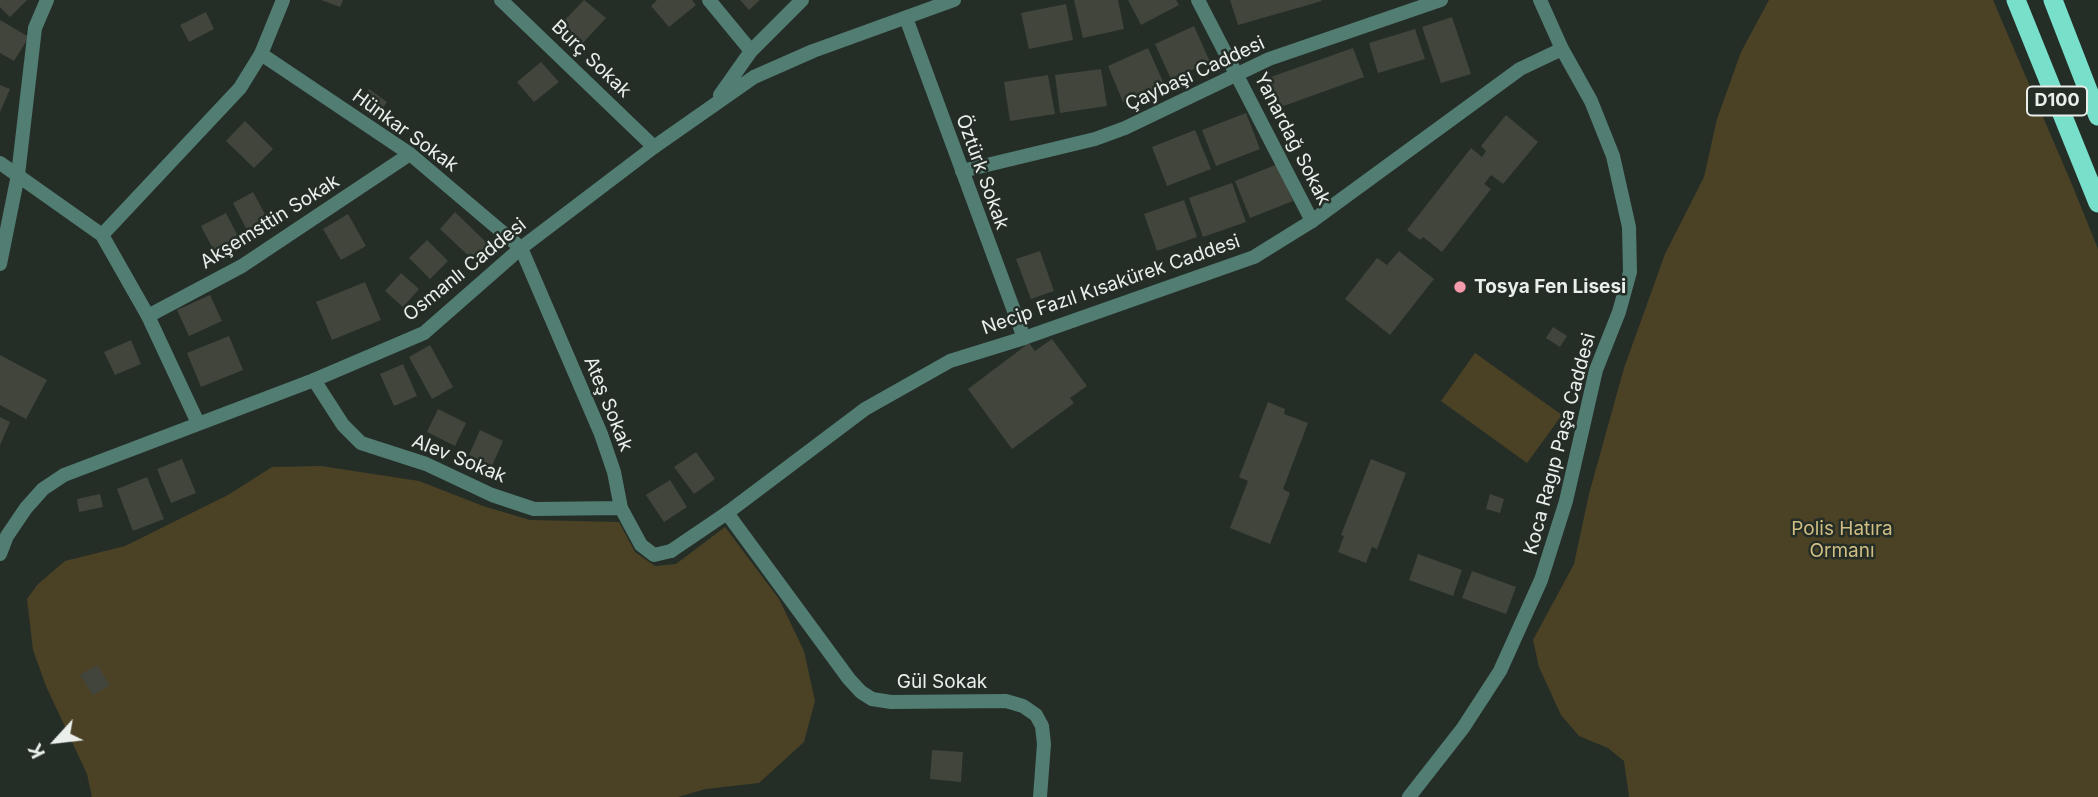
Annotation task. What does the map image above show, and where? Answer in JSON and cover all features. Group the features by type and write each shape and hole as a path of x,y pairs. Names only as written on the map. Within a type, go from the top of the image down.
{"highway":[{"name":"D100","path":"2016,0 2098,203"},
{"name":"D100","path":"2053,0 2098,116"}],"street":[{"path":"0,264 18,174 35,27 47,0"},
{"path":"102,235 240,88 261,54 283,0"},
{"name":"Burç Sokak","path":"501,0 654,147"},
{"path":"709,0 751,51"},
{"path":"714,104 751,51 802,0"},
{"name":"Osmanlı Caddesi","path":"0,554 4,535 43,489 64,475 314,380 424,333 521,248 654,147 754,77 776,66 954,0"},
{"name":"Yanardağ Sokak","path":"1198,0 1312,221"},
{"name":"Çaybaşı Caddesi","path":"962,171 1095,139 1125,128 1269,59 1441,0"},
{"name":"Koca Ragıp Paşa Caddesi","path":"1409,797 1463,728 1500,671 1542,580 1566,501 1596,370 1619,312 1630,272 1629,227 1613,156 1591,101 1562,49 1540,0"},
{"name":"Öztürk Sokak","path":"906,18 1024,338"},
{"name":"Necip Fazıl Kısakürek Caddesi","path":"671,551 727,513 865,409 950,361 1024,338 1254,257 1312,221 1520,69 1562,49"},
{"name":"Hünkar Sokak","path":"261,54 410,154 521,248"},
{"name":"Akşemsttin Sokak","path":"148,316 260,255 410,154"},
{"path":"0,163 102,235 148,316 198,424"},
{"name":"Ateş Sokak","path":"521,248 601,435 614,472 621,508 641,545 654,555 671,551"},
{"name":"Alev Sokak","path":"314,380 343,425 361,443 426,464 492,495 534,509 621,508"},
{"name":"Gül Sokak","path":"727,513 849,678 872,699 891,702 1006,701 1023,706 1036,715 1042,726 1044,744 1040,797"}],"green space":[{"name":"Polis Hatıra Ormanı","path":"1769,0 1993,0 2073,187 2098,249 2098,797 1629,797 1624,761 1608,748 1579,736 1561,715 1539,667 1533,640 1574,564 1589,494 1624,368 1665,254 1704,177 1717,119 1741,52"},
{"path":"1475,353 1562,415 1527,463 1441,401"},
{"path":"321,466 419,481 483,506 530,520 619,522 635,552 655,566 676,564 725,527 779,599 804,651 815,701 804,742 759,783 706,789 678,797 92,797 87,774 46,686 33,650 27,599 38,584 65,561 125,546 228,495 272,467"}],"building":[{"path":"0,0 27,0 10,17 0,7"},
{"path":"321,0 343,0 340,7"},
{"path":"584,0 606,18 581,45 560,25"},
{"path":"657,0 692,0 696,5 669,27 651,6"},
{"path":"740,0 760,0 749,10"},
{"path":"1074,0 1118,0 1124,29 1083,38"},
{"path":"1128,0 1176,0 1179,5 1141,25"},
{"path":"1230,0 1321,0 1322,1 1238,25"},
{"path":"1066,4 1073,40 1029,49 1021,13"},
{"path":"206,12 214,29 189,42 180,25"},
{"path":"1452,17 1471,74 1441,83 1422,27"},
{"path":"0,20 29,37 14,61 0,53"},
{"path":"1194,26 1210,62 1171,79 1155,44"},
{"path":"1415,29 1425,59 1378,73 1369,43"},
{"path":"1148,48 1164,84 1123,102 1108,66"},
{"path":"1353,48 1364,77 1278,108 1268,78"},
{"path":"541,62 559,82 534,102 517,82"},
{"path":"1101,69 1107,106 1060,113 1055,75"},
{"path":"1048,75 1055,114 1010,121 1004,82"},
{"path":"0,85 10,89 0,112"},
{"path":"369,89 387,102 375,119 357,106"},
{"path":"1246,113 1260,149 1216,166 1202,130"},
{"path":"1506,115 1538,142 1503,184 1491,175 1484,184 1491,189 1442,252 1423,237 1420,240 1407,230 1471,148 1482,157 1486,151 1481,146"},
{"path":"245,121 273,149 254,168 226,141"},
{"path":"1195,130 1211,169 1167,186 1152,147"},
{"path":"1278,164 1293,201 1250,218 1235,181"},
{"path":"1232,183 1246,222 1203,237 1189,198"},
{"path":"253,192 272,227 251,238 233,203"},
{"path":"1184,200 1197,237 1157,251 1144,214"},
{"path":"455,212 488,244 473,260 440,229"},
{"path":"226,213 241,242 216,255 201,226"},
{"path":"348,214 366,246 341,260 323,229"},
{"path":"427,240 448,261 430,279 409,258"},
{"path":"1040,251 1054,291 1031,299 1016,259"},
{"path":"1399,251 1434,279 1390,335 1345,299 1377,258 1387,265"},
{"path":"401,273 419,289 403,307 385,291"},
{"path":"365,282 381,320 332,340 316,302"},
{"path":"210,295 222,321 189,336 177,310"},
{"path":"1553,327 1567,336 1560,347 1546,338"},
{"path":"229,336 243,370 201,387 187,353"},
{"path":"1052,339 1087,386 1070,398 1074,403 1012,449 968,389 1029,343 1035,351"},
{"path":"131,340 141,364 115,375 104,352"},
{"path":"430,345 453,387 432,399 409,357"},
{"path":"0,355 47,380 26,419 0,405"},
{"path":"403,364 417,396 394,406 380,374"},
{"path":"1268,402 1285,409 1284,414 1308,423 1283,489 1290,493 1270,544 1230,528 1248,481 1239,477"},
{"path":"438,409 466,423 455,446 427,432"},
{"path":"0,417 10,422 0,445"},
{"path":"480,430 503,441 492,466 469,455"},
{"path":"696,452 715,479 694,494 674,467"},
{"path":"182,459 196,493 171,503 157,469"},
{"path":"1371,459 1406,473 1377,549 1372,547 1366,563 1338,552 1344,536 1341,535"},
{"path":"147,477 164,519 133,531 117,489"},
{"path":"670,480 687,507 664,522 646,495"},
{"path":"100,494 103,507 79,512 77,499"},
{"path":"1490,494 1504,499 1500,513 1486,509"},
{"path":"1418,554 1462,570 1453,596 1409,580"},
{"path":"1472,571 1516,587 1506,614 1462,598"},
{"path":"97,665 110,685 93,695 80,675"},
{"path":"932,750 963,752 961,782 930,779"}],"place":[{"name":"Tosya Fen Lisesi","path":"1460,287"}]}
